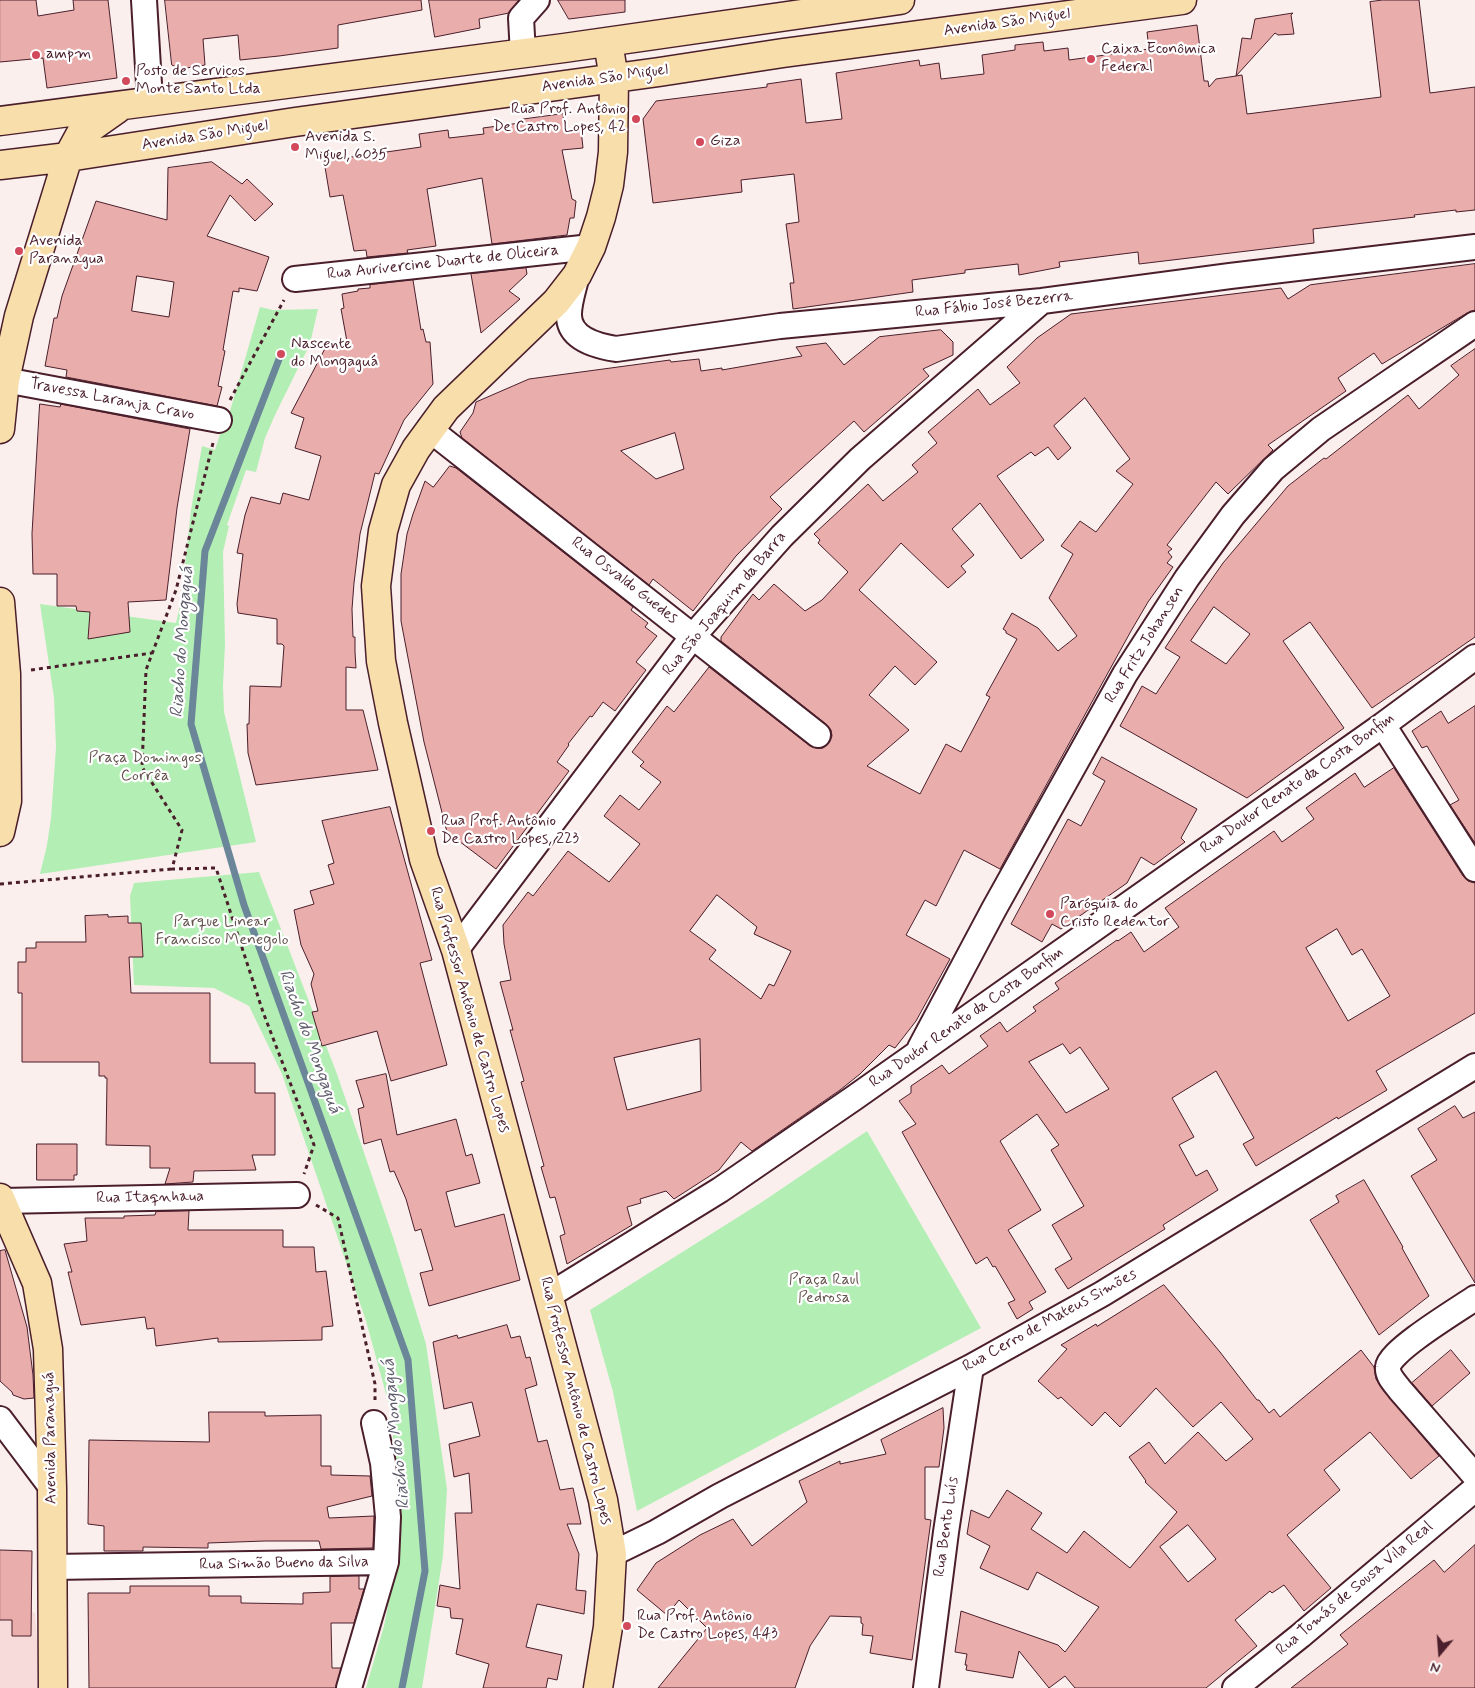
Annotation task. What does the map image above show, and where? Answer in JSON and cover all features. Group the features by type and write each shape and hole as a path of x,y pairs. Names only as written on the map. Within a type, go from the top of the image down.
{"main road":[{"path":"0,121 523,54 900,0"},
{"name":"Avenida São Miguel","path":"0,165 68,157 296,122 614,79 783,53 1182,0"},
{"name":"Rua Professor Antônio de Castro Lopes","path":"598,1688 608,1627 612,1554 603,1500 456,950 424,859 392,723 381,661 376,586 383,531 396,485 429,429 466,388 556,302 577,275 591,247 601,217 610,177 613,152 614,79 608,42"},
{"path":"0,429 5,380 19,316 68,157 85,130 137,103"},
{"path":"0,602 3,674 4,796 0,832"},
{"name":"Avenida Paranaguá","path":"1,1199 37,1282 48,1349 52,1488 53,1688"}],"street":[{"path":"137,103 144,0"},
{"path":"523,54 521,18 537,0"},
{"name":"Rua Aurivercine Duarte de Oliceira","path":"295,279 591,247"},
{"name":"Rua Fábio José Bezerra","path":"577,275 569,316 573,329 584,340 599,346 616,348 780,326 1042,301 1230,276 1475,247"},
{"name":"Rua São Joaquim da Barra","path":"456,950 693,636 782,536 860,459 1042,301"},
{"name":"Rua Fritz Johansen","path":"918,1052 994,909 1125,674 1187,578 1233,515 1273,468 1321,429 1475,324"},
{"name":"Travessa Laranja Cravo","path":"5,380 219,420"},
{"name":"Rua Osvaldo Guedes","path":"429,429 818,735"},
{"name":"Rua Doutor Renato da Costa Bonfim","path":"548,1296 720,1190 854,1098 1475,657"},
{"path":"1382,724 1475,869"},
{"name":"Rua Cerro de Mateus Simões","path":"612,1554 657,1532 720,1496 971,1367 1102,1294 1475,1066"},
{"name":"Rua Itaqnhaua","path":"1,1199 297,1195"},
{"path":"1475,1298 1418,1336 1390,1358 1387,1368 1390,1377 1400,1390 1475,1476"},
{"name":"Rua Bento Luís","path":"926,1688 946,1532 971,1367"},
{"path":"0,1419 52,1488"},
{"path":"374,1423 383,1463 388,1517 386,1562"},
{"name":"Rua Tomás de Sousa Vila Real","path":"1235,1688 1475,1489"},
{"name":"Rua Simão Bueno da Silva","path":"51,1567 386,1562 349,1688"}],"path":[{"path":"172,869 182,830 142,767 146,670 176,590 219,420 295,279"},
{"path":"3,674 152,653"},
{"path":"0,884 172,869 216,868 263,1012 314,1145 297,1195 338,1218 375,1384 374,1423"}],"shaded area":[{"path":"14,1593 35,1614 41,1688 0,1688 0,1594"}],"green space":[{"name":"Praça Domingos Corrêa","path":"260,307 273,310 318,309 310,344 265,438 256,472 246,470 227,525 229,526 223,552 224,712 256,842 40,874 51,818 56,747 54,698 40,604 176,623 181,601 191,510 202,446 215,450 224,421 230,411"},
{"name":"Parque Linear Francisco Menegolo","path":"259,872 337,1074 394,1240 426,1344 447,1489 443,1556 422,1688 366,1688 384,1626 398,1555 392,1416 366,1321 282,1074 249,1006 214,988 134,985 130,896 134,883"},
{"name":"Praça Raul Pedrosa","path":"867,1131 981,1328 637,1511 613,1392 590,1310 762,1202"}],"building":[{"path":"0,0 36,0 38,16 74,10 73,0 108,0 117,78 47,88 43,58 0,62"},
{"path":"165,0 421,0 422,10 338,25 338,48 279,56 240,60 238,35 203,39 205,65 180,69 172,65"},
{"path":"429,0 519,0 509,13 479,19 480,28 435,37"},
{"path":"558,0 625,0 625,12 569,19"},
{"path":"1419,0 1430,93 1475,87 1475,210 1456,212 1456,210 1414,215 1415,217 1313,229 1314,243 1139,264 1138,252 1059,262 1060,267 1019,275 1018,264 965,270 965,273 912,280 913,292 793,309 790,283 794,283 786,224 799,222 794,174 741,180 742,192 653,203 643,119 656,101 767,87 767,84 801,79 806,123 842,119 836,73 919,60 920,66 939,63 941,79 984,74 982,55 1015,50 1015,45 1043,42 1044,51 1068,48 1069,60 1149,49 1147,32 1197,25 1204,81 1208,81 1209,87 1216,79 1242,75 1247,114 1381,97 1370,2"},
{"path":"1293,13 1291,15 1294,34 1278,35 1275,33 1236,76 1242,38 1251,39 1255,19"},
{"path":"563,114 565,131 581,129 583,148 562,150 572,199 576,201 574,218 570,218 567,235 492,244 482,178 427,189 436,246 407,250 408,253 367,257 366,250 354,251 343,195 330,197 324,161 421,147 419,134 448,130 449,138 484,134 483,128 520,123 519,120"},
{"path":"212,162 242,184 247,179 273,204 255,221 230,195 207,236 269,257 257,291 239,288 239,292 233,291 218,386 222,387 217,406 66,377 67,370 45,366 54,318 57,318 62,296 96,201 167,220 168,168","holes":["137,276 174,282 169,317 132,311"]},
{"path":"1475,264 1475,310 1382,364 1374,353 1338,378 1346,391 1268,445 1273,450 1228,494 1216,482 1167,545 1172,549 1168,552 1172,557 1167,563 1173,567 1148,602 1131,631 1000,869 964,850 936,906 925,900 906,935 950,959 916,1021 895,1048 889,1045 860,1074 840,1090 752,1151 741,1142 719,1170 674,1199 666,1191 640,1199 641,1203 627,1207 632,1225 567,1264 560,1236 565,1234 555,1197 550,1198 541,1167 544,1166 521,1082 524,1081 510,1030 513,1030 500,982 511,980 504,944 503,925 528,892 533,896 568,851 609,882 640,844 604,816 620,795 639,810 661,782 640,766 644,762 632,752 667,706 674,712 709,667 810,746 823,748 829,743 832,736 831,730 826,724 721,641 721,637 753,594 759,600 774,584 805,611 822,600 848,572 818,543 820,540 814,534 868,484 883,501 918,472 912,465 937,443 928,432 978,389 990,405 1020,383 1007,367 1037,338 1071,314 1281,288 1288,299 1310,285","holes":["1085,398 1130,459 1116,471 1133,484 1096,532 1080,521 1061,546 1073,554 1049,598 1077,636 1058,651 1038,628 1012,613 1003,629 1006,633 1017,639 986,695 990,697 961,752 946,744 920,794 867,766 909,730 869,695 895,666 915,685 937,662 859,590 901,543 948,588 966,572 961,566 974,555 952,529 980,503 1021,559 1044,540 997,476 1031,452 1035,456 1048,447 1058,460 1071,448 1054,426","717,895 757,927 754,934 791,951 774,986 769,984 761,999 709,959 716,950 690,931","700,1039 701,1091 627,1110 614,1058"]},
{"path":"526,268 527,274 509,291 520,299 481,333 471,274"},
{"path":"413,280 421,330 423,329 426,342 430,342 433,384 404,420 379,474 375,473 360,534 354,583 352,609 356,668 346,667 346,710 363,710 378,770 256,785 248,753 247,724 249,724 250,686 281,687 284,646 277,644 277,619 238,613 237,604 243,554 237,553 245,515 251,497 280,504 283,493 309,500 321,456 295,448 304,418 291,413 329,341 348,347 341,309 344,308 342,294 358,291 358,289 370,288 370,285"},
{"path":"941,330 953,342 953,355 923,369 929,376 864,432 854,421 770,497 782,509 736,556 693,611 653,579 649,585 462,438 460,432 473,413 476,402 529,379 670,360 671,362 699,359 701,371 722,368 722,370 802,356 796,347 826,343 844,365 879,337","holes":["675,433 684,469 656,479 621,451"]},
{"path":"1475,349 1475,637 1372,708 1310,622 1283,641 1344,728 1247,798 1120,726 1142,686 1156,694 1180,657 1165,648 1223,563 1288,486 1408,395 1419,409 1459,375 1451,366","holes":["1214,607 1250,634 1226,664 1191,641"]},
{"path":"40,404 60,407 61,404 190,429 177,508 166,600 128,602 130,632 88,639 90,612 77,611 76,606 57,606 57,574 33,574 32,534"},
{"path":"450,466 456,468 633,607 631,610 648,623 645,627 657,636 636,662 646,670 615,711 603,702 568,744 557,762 569,771 496,869 447,832 424,742 401,621 401,574 407,534 413,514 425,481 433,487"},
{"path":"1475,706 1475,843 1450,805 1459,800 1427,746 1422,748 1412,731 1441,711 1448,723"},
{"path":"1102,757 1197,809 1181,838 1185,842 1154,865 1141,857 1127,883 1061,929 1052,924 1042,942 1011,924 1068,819 1081,826 1105,781 1093,774"},
{"path":"1394,768 1463,876 1468,881 1475,883 1475,1013 1376,1071 1387,1090 1338,1119 1337,1117 1256,1166 1243,1144 1254,1138 1216,1071 1172,1098 1194,1137 1179,1145 1196,1176 1207,1170 1218,1190 1163,1225 1165,1229 1068,1289 1055,1269 1072,1259 1052,1225 1084,1206 1051,1150 1059,1145 1037,1114 1000,1141 1041,1210 1008,1230 1046,1292 1029,1302 1033,1309 1017,1319 1008,1303 1015,1300 995,1266 993,1267 987,1257 976,1264 902,1132 916,1124 899,1101 911,1093 911,1086 942,1065 949,1074 988,1046 980,1036 1000,1022 1007,1032 1036,1011 1033,1007 1059,989 1055,983 1117,940 1131,932 1144,952 1179,927 1165,908 1274,831 1282,842 1314,819 1306,808 1355,773 1364,787","holes":["1337,929 1352,955 1362,949 1390,996 1348,1021 1306,948","1063,1044 1070,1054 1080,1047 1109,1089 1066,1113 1029,1062"]},
{"path":"390,807 432,960 420,963 447,1065 391,1081 377,1031 322,1046 312,1012 318,1011 311,984 314,974 301,945 294,910 314,904 310,891 334,884 328,865 334,863 322,821"},
{"path":"108,915 108,917 128,916 128,923 141,923 143,957 129,957 131,993 210,993 210,1063 255,1063 255,1093 275,1093 275,1155 252,1155 256,1170 194,1171 193,1182 165,1184 170,1168 150,1168 150,1146 106,1145 107,1078 99,1076 99,1062 22,1062 22,993 18,993 18,962 26,962 26,948 36,948 36,942 86,942 85,916"},
{"path":"386,1074 397,1135 456,1119 466,1156 472,1154 480,1183 446,1192 455,1227 504,1214 520,1280 429,1306 420,1273 433,1270 421,1229 415,1231 406,1199 394,1171 390,1172 381,1139 364,1144 358,1109 364,1107 356,1081"},
{"path":"1455,1106 1463,1118 1475,1112 1475,1283 1411,1176 1437,1160 1418,1129"},
{"path":"37,1144 77,1144 77,1175 74,1175 74,1180 37,1180"},
{"path":"1364,1180 1429,1296 1379,1335 1310,1220 1339,1202 1336,1196"},
{"path":"189,1211 188,1230 283,1230 283,1247 314,1247 316,1272 326,1271 333,1326 322,1327 322,1340 218,1342 218,1338 156,1346 154,1328 147,1329 145,1317 81,1325 68,1272 72,1272 64,1244 87,1241 85,1218 124,1218 124,1216 155,1215 156,1212"},
{"path":"5,1250 27,1327 34,1398 24,1399 13,1395 0,1381 0,1251"},
{"path":"1164,1285 1257,1400 1269,1413 1274,1409 1280,1417 1361,1350 1374,1367 1376,1379 1383,1390 1439,1456 1411,1479 1370,1432 1324,1470 1340,1490 1287,1535 1331,1588 1304,1611 1284,1585 1272,1593 1270,1591 1235,1620 1257,1646 1206,1688 1075,1688 1065,1676 1049,1688 1019,1651 1013,1678 966,1670 967,1654 955,1652 961,1611 1058,1645 1065,1652 1099,1607 1037,1572 1028,1590 980,1568 990,1546 967,1534 971,1510 989,1518 1007,1490 1042,1513 1031,1529 1067,1553 1084,1531 1130,1568 1177,1512 1145,1482 1129,1457 1149,1442 1165,1464 1198,1432 1226,1461 1253,1439 1221,1402 1193,1427 1156,1388 1120,1427 1105,1412 1092,1426 1061,1397 1058,1399 1038,1381 1067,1349 1061,1345 1096,1324 1097,1326","holes":["1188,1525 1216,1559 1188,1582 1160,1547"]},
{"path":"507,1325 511,1338 520,1336 526,1358 530,1357 537,1385 525,1389 538,1442 547,1440 560,1490 573,1488 581,1524 567,1524 579,1554 576,1590 586,1591 584,1614 537,1604 526,1647 562,1655 557,1680 548,1678 546,1688 483,1688 489,1664 456,1654 463,1619 451,1618 450,1608 437,1606 440,1585 460,1589 455,1513 472,1513 469,1473 454,1477 449,1444 480,1436 472,1402 444,1409 433,1342 457,1335 458,1338"},
{"path":"1451,1350 1470,1373 1432,1406 1412,1383"},
{"path":"943,1408 944,1428 939,1467 925,1467 925,1519 931,1520 912,1660 870,1653 873,1636 862,1635 863,1624 861,1623 861,1617 830,1616 810,1646 795,1688 658,1688 707,1628 679,1600 667,1615 637,1590 656,1563 700,1535 733,1519 752,1546 807,1502 799,1481 840,1461 840,1464 886,1454 881,1440"},
{"path":"209,1412 265,1412 265,1416 321,1415 321,1466 331,1466 331,1475 370,1476 372,1496 327,1507 329,1518 374,1516 373,1548 321,1549 319,1541 265,1541 208,1543 208,1548 143,1547 143,1551 104,1551 104,1526 88,1524 89,1440 209,1442"},
{"path":"1475,1545 1475,1688 1291,1688 1348,1644 1340,1635 1434,1560 1444,1572"},
{"path":"0,1550 32,1551 31,1636 12,1636 12,1620 0,1620"},
{"path":"359,1576 359,1589 364,1589 354,1623 331,1623 332,1668 341,1668 336,1688 89,1688 88,1593 130,1593 130,1586 209,1586 209,1596 241,1596 241,1603 303,1604 303,1593 330,1592 330,1577"}],"waterway":[{"name":"Riacho do Mongaguá","path":"281,354 205,551 191,724 244,905 408,1360 425,1571 402,1688"}],"place":[{"name":"ampm","path":"36,55"},
{"name":"Caixa Econômica Federal","path":"1091,59"},
{"name":"Posto de Servicos Monte Santo Ltda","path":"126,81"},
{"name":"Rua Prof. Antônio De Castro Lopes, 42","path":"636,119"},
{"name":"Giza","path":"700,142"},
{"name":"Avenida S. Miguel, 6035","path":"295,147"},
{"name":"Avenida Paranagua","path":"19,251"},
{"name":"Nascente do Mongaguá","path":"281,354"},
{"name":"Rua Prof. Antônio De Castro Lopes, 223","path":"431,831"},
{"name":"Paróquia do Cristo Redentor","path":"1050,914"},
{"name":"Rua Prof. Antônio De Castro Lopes, 443","path":"627,1626"}]}
